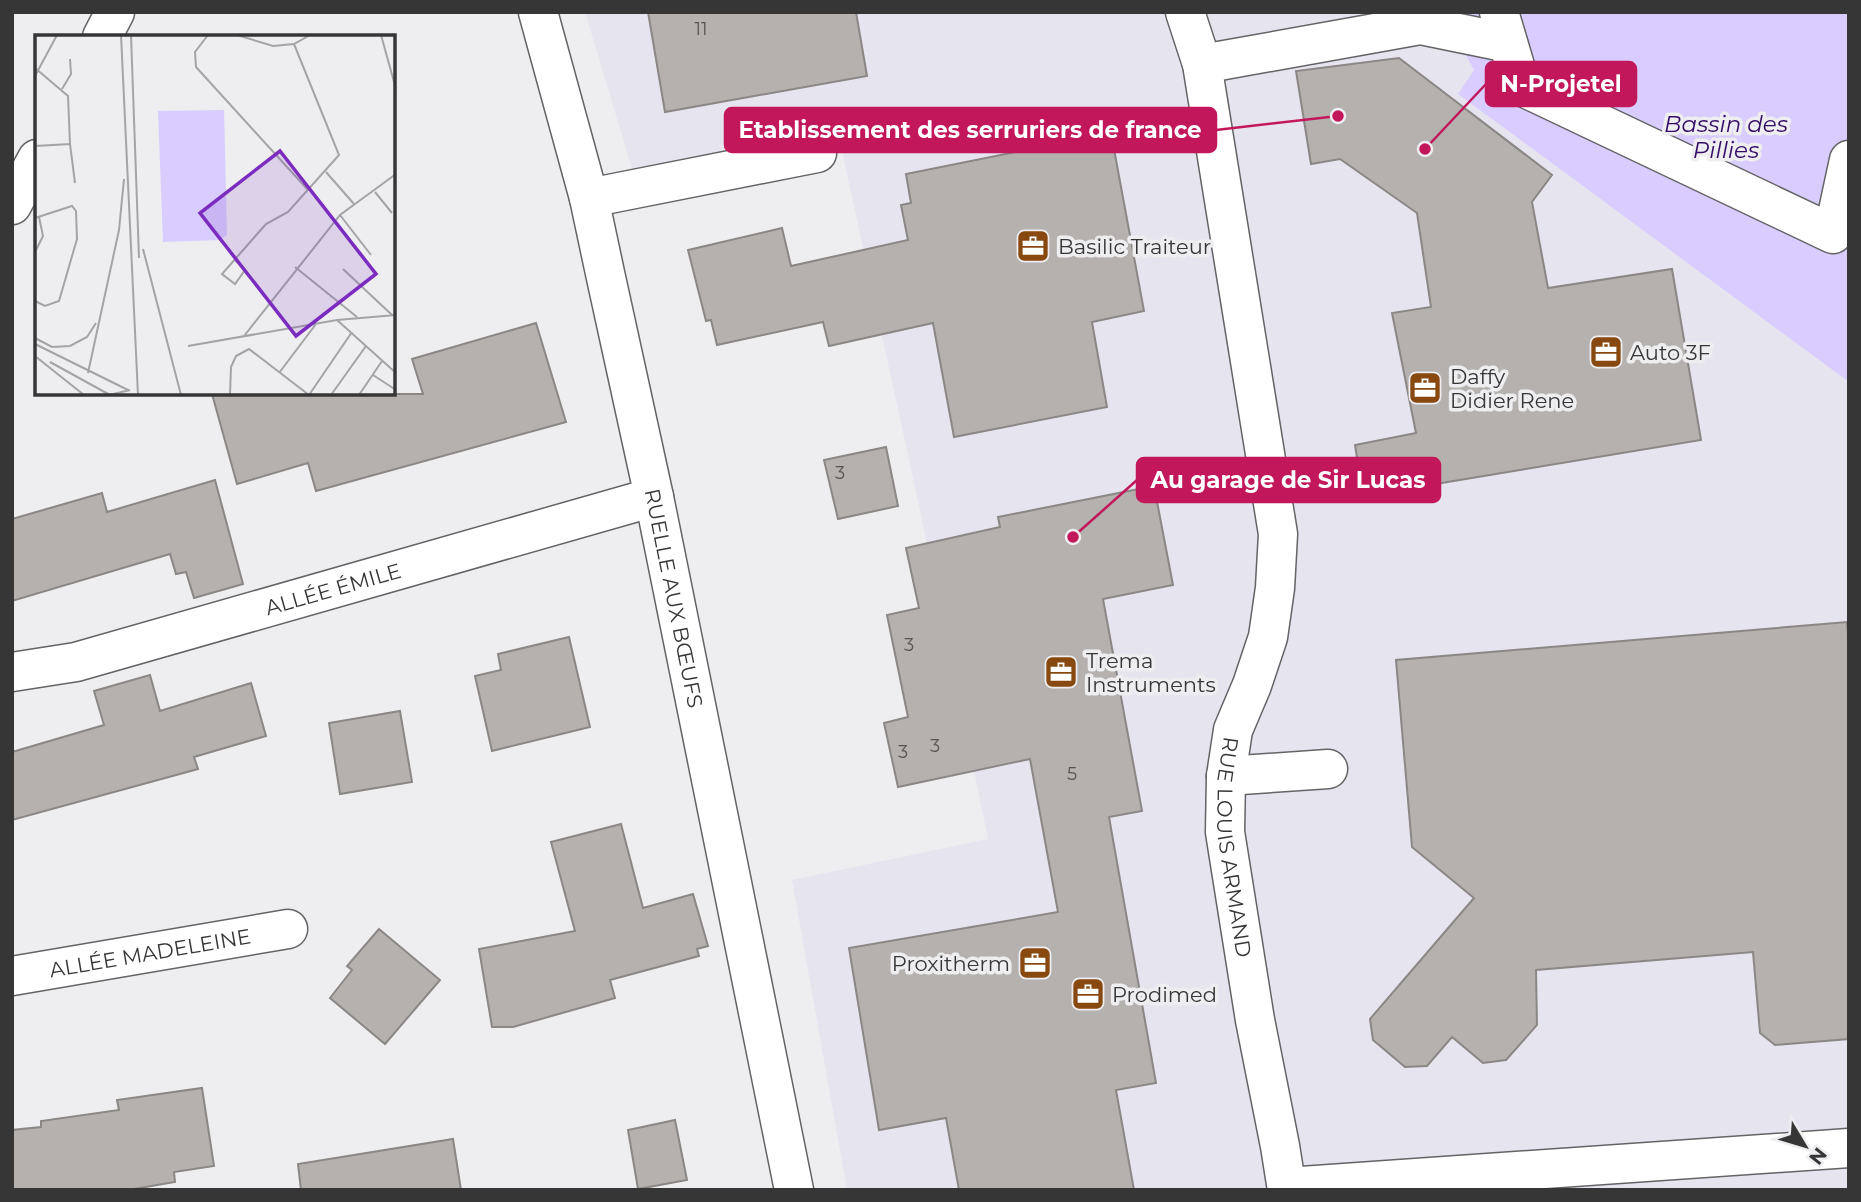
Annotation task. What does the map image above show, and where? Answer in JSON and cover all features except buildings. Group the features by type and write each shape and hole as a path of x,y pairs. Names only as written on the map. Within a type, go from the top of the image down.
{"street":[{"path":"103,35 115,12"},
{"name":"RUELLE AUX BŒUFS","path":"538,12 589,198 654,497 793,1190"},
{"name":"RUE LOUIS ARMAND","path":"1185,12 1202,64 1278,534 1275,588 1268,637 1233,730 1226,776 1225,832 1255,1020 1287,1188"},
{"path":"1202,64 1420,25 1504,28 1521,86 1833,234 1849,160"},
{"path":"589,198 817,153"},
{"path":"12,205 35,163"},
{"name":"ALLÉE ÉMILE","path":"12,671 76,662 654,497"},
{"path":"1226,776 1328,769"},
{"name":"ALLÉE MADELEINE","path":"12,976 288,929"},
{"path":"1287,1188 1849,1148"}],"shaded area":[{"path":"585,12 1466,12 1457,39 1474,70 1458,94 1849,382 1849,1190 847,1190 792,880 988,839 839,137 636,182"}],"water":[{"name":"Bassin des Pillies","path":"1466,12 1849,12 1849,382 1458,94 1474,70 1457,39"}],"place":[{"name":"Etablissement des serruriers de france","path":"1338,116"},
{"name":"N-Projetel","path":"1425,149"},
{"name":"Basilic Traiteur","path":"1033,246"},
{"name":"Auto 3F","path":"1606,352"},
{"name":"Daffy Didier Rene","path":"1425,388"},
{"name":"Au garage de Sir Lucas","path":"1073,537"},
{"name":"Trema Instruments","path":"1061,672"},
{"name":"Proxitherm","path":"1035,963"},
{"name":"Prodimed","path":"1088,994"}]}
